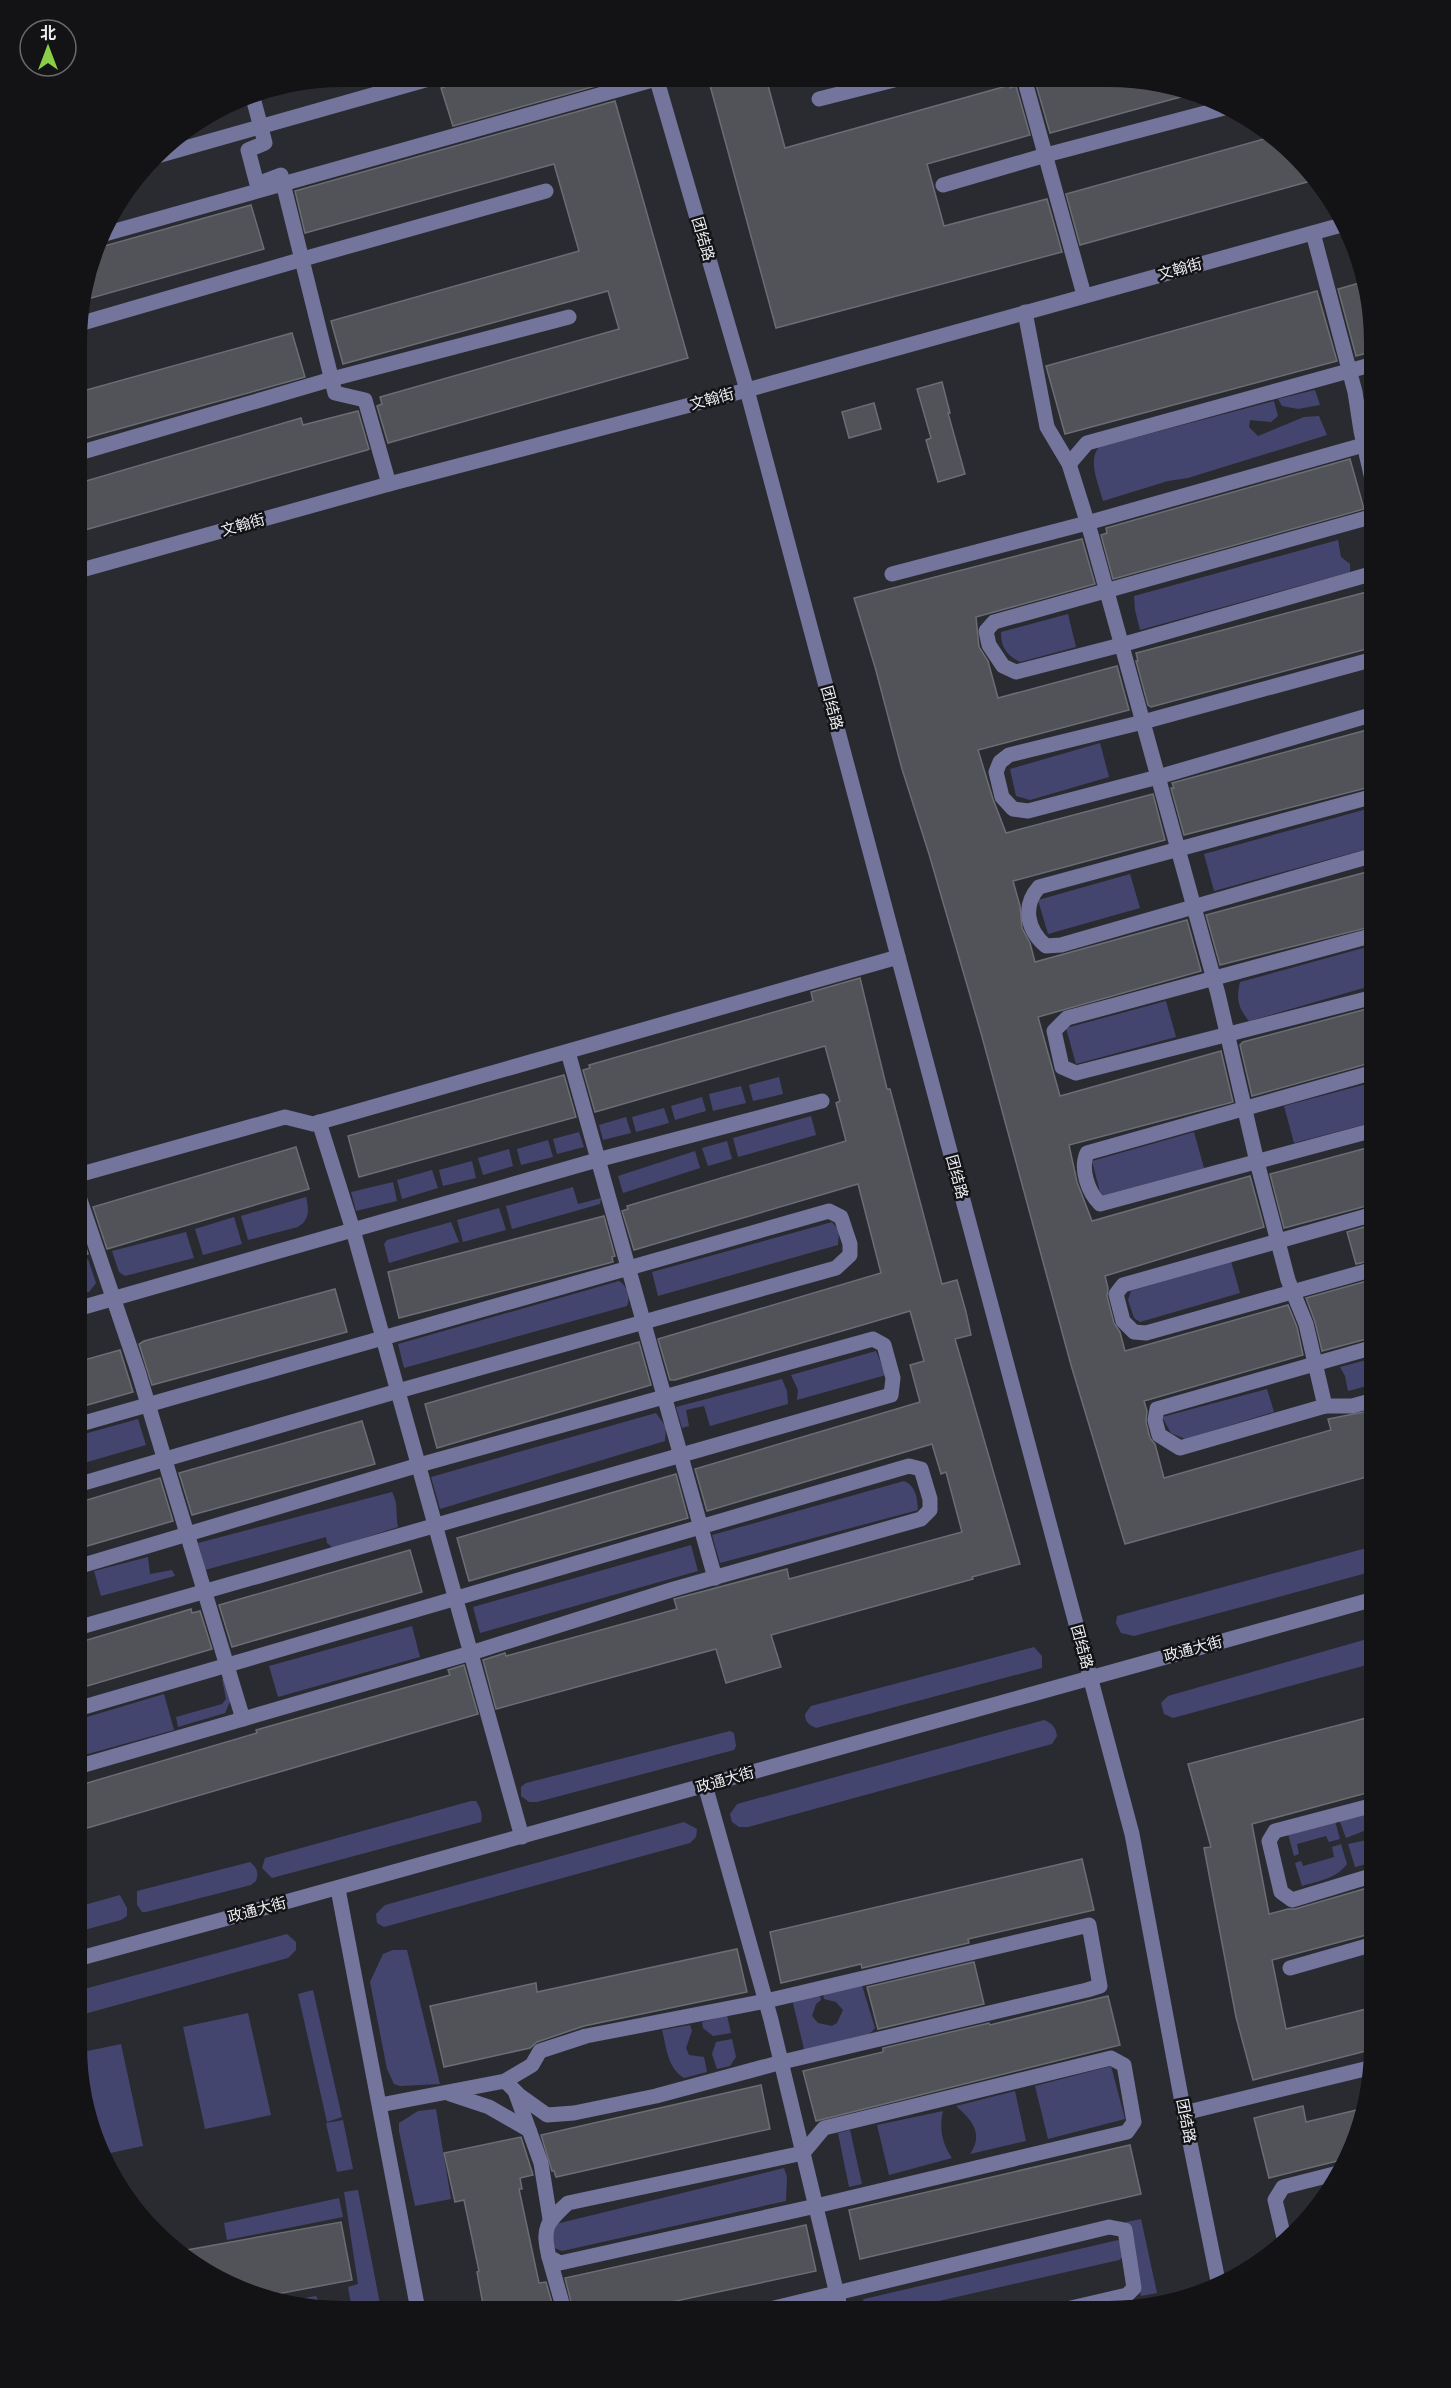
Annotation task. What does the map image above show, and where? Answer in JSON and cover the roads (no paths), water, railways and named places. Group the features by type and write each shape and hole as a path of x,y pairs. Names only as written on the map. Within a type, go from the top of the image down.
{"street":[{"path":"172,152 400,87"},
{"path":"112,232 624,87"},
{"name":"团结路","path":"659,87 747,390 1132,1834 1217,2277"},
{"path":"819,99 866,87"},
{"path":"1027,87 1084,295"},
{"path":"254,103 265,143 248,150 257,184 281,175 336,393 365,400 389,484"},
{"path":"943,185 1216,110"},
{"path":"88,321 303,258 546,191"},
{"name":"文翰街","path":"87,568 389,484 747,390 1337,226"},
{"path":"1314,233 1364,424"},
{"path":"1025,312 1047,427 1069,464 1107,592 1214,979 1257,1162 1293,1291 1306,1324 1325,1406"},
{"path":"87,451 332,379 568,317"},
{"path":"1069,464 1087,443 1364,366"},
{"path":"892,574 1087,523 1364,444"},
{"path":"1364,519 994,622 986,631 989,645 1003,666 1016,672 1121,645 1364,576"},
{"path":"1364,662 1143,722 1009,755 1000,762 996,772 1002,797 1013,809 1028,811 1158,777 1364,717"},
{"path":"1364,799 1039,887 1031,896 1027,909 1036,938 1046,946 1061,945 1364,858"},
{"path":"1364,938 1067,1018 1054,1031 1062,1067 1076,1073 1364,1000"},
{"path":"87,1172 285,1117 313,1124 898,957"},
{"path":"568,1052 714,1578"},
{"path":"1364,1075 1087,1153 1083,1162 1091,1196 1100,1204 1364,1133"},
{"path":"87,1306 597,1160 822,1101"},
{"path":"319,1122 353,1230 522,1837"},
{"path":"87,1422 829,1211 841,1217 850,1244 850,1255 836,1268 398,1391 87,1482"},
{"path":"1364,1217 1123,1285 1116,1294 1123,1322 1134,1332 1146,1333 1364,1272"},
{"path":"87,1221 165,1458 243,1719"},
{"path":"87,1564 418,1465 873,1339 884,1345 893,1378 891,1395 87,1625"},
{"path":"1364,1350 1157,1408 1155,1420 1160,1435 1180,1448 1325,1406 1353,1406 1364,1403"},
{"path":"87,1706 909,1466 921,1469 930,1499 930,1510 921,1519 87,1764"},
{"name":"政通大街","path":"87,1956 338,1889 1364,1602"},
{"path":"705,1785 782,2062 839,2301"},
{"path":"1364,1808 1275,1831 1269,1842 1281,1892 1292,1900 1364,1878"},
{"path":"338,1889 416,2301"},
{"path":"380,2105 444,2092 510,2086 532,2065 540,2051 586,2036 766,2001 1089,1925 1100,1986 782,2062 656,2096 574,2113 547,2115 510,2086"},
{"path":"1290,1968 1364,1947"},
{"path":"549,2257 560,2263 816,2206 1128,2132 1134,2122 1124,2065 1111,2058 824,2128 803,2153 568,2203 550,2219"},
{"path":"1184,2113 1363,2070"},
{"path":"510,2086 541,2163 550,2219 544,2238 561,2301"},
{"path":"444,2092 462,2096 489,2107 529,2130"},
{"path":"1283,2232 1275,2200 1283,2187 1328,2175"},
{"path":"804,2301 1109,2227 1125,2230 1134,2288 1128,2295 1102,2301"}]}
